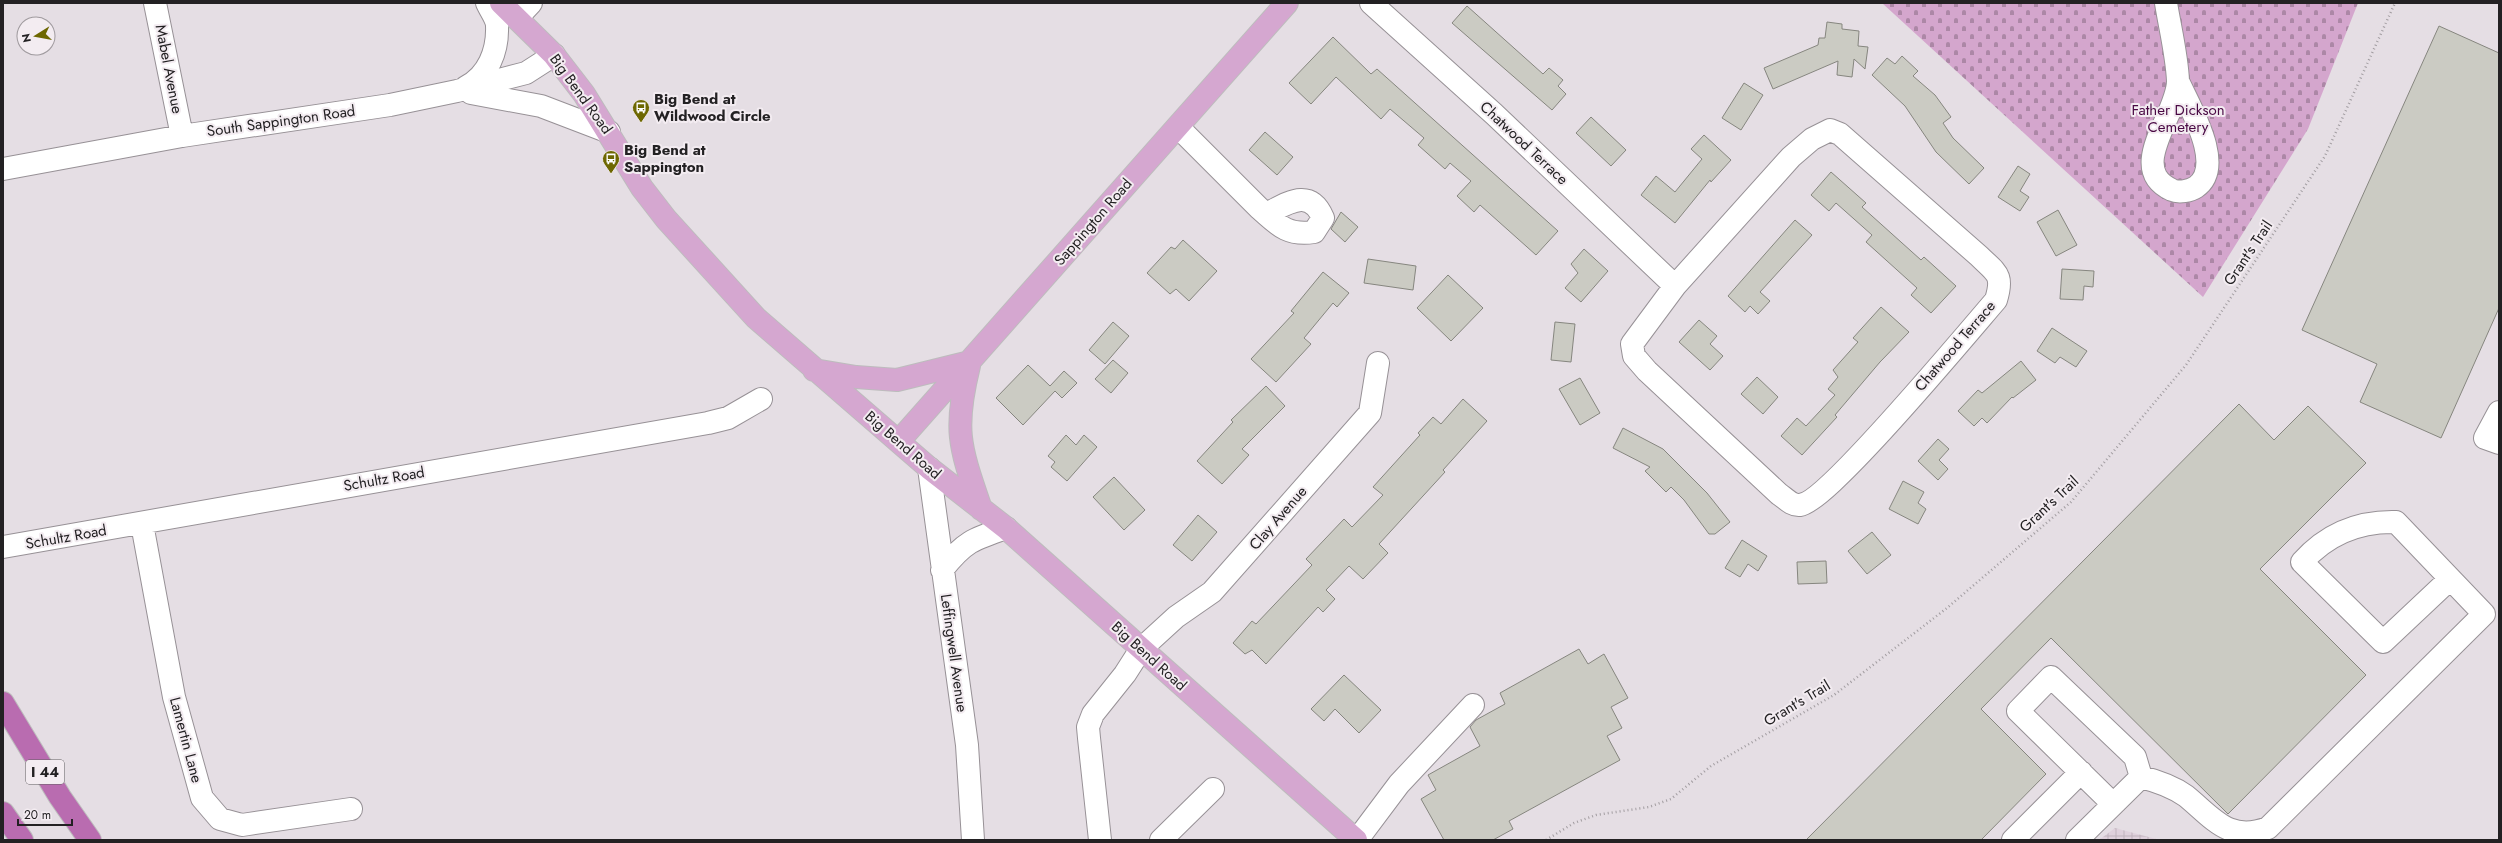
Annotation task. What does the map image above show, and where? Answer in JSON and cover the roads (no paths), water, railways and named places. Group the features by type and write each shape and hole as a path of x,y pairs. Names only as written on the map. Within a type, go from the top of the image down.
{"highway":[{"name":"I 44","path":"3,703 60,797 90,840"},
{"path":"3,813 22,840"}],"main road":[{"name":"Big Bend Road","path":"501,3 524,10 554,55 584,94 609,132 642,188 666,219 756,318 814,370 929,468 1006,528 1357,840"},
{"name":"Sappington Road","path":"899,441 1287,3"},
{"path":"814,370 863,378 898,380 970,362 961,399 959,430 965,461 981,508"}],"street":[{"name":"Mabel Avenue","path":"156,3 182,136"},
{"path":"458,91 475,82 484,73 488,68 494,51 497,25 487,3"},
{"name":"Chatwood Terrace","path":"1371,3 1494,114 1675,286"},
{"path":"2166,3 2178,81"},
{"name":"South Sappington Road","path":"3,169 182,136 390,105 458,91 526,73 554,55"},
{"path":"458,91 541,106 609,132"},
{"path":"1178,127 1266,214"},
{"name":"Chatwood Terrace","path":"1830,130 1840,134 1979,256 1997,274 2001,283 1996,300 1900,411 1835,479 1813,499 1800,505 1792,504 1779,494 1646,371 1634,356 1632,344 1675,286 1791,157 1812,139 1830,130"},
{"name":"Clay Avenue","path":"1100,840 1088,727 1093,714 1125,674 1141,649 1176,617 1212,592 1370,413 1378,363"},
{"name":"Schultz Road","path":"3,547 142,524 410,474 708,423 728,418 761,399"},
{"path":"2499,412 2485,438 2499,443"},
{"name":"Leffingwell Avenue","path":"929,468 967,745 973,840"},
{"path":"2141,777 2162,783 2185,796 2221,829 2238,837 2256,835 2268,828 2484,614 2396,522 2376,522 2328,538 2302,562 2383,642 2450,579"},
{"name":"Lamertin Lane","path":"142,524 174,697 202,798 220,819 242,825 351,809"},
{"path":"942,570 958,550 972,539 1006,528"},
{"path":"2113,804 2018,711 2051,677 2135,757 2141,777"},
{"path":"1357,840 1399,784 1473,705"},
{"path":"2013,840 2081,772"},
{"path":"2077,840 2141,777"},
{"path":"1161,840 1213,790"}],"place":[{"name":"Big Bend at Wildwood Circle","path":"641,123"},
{"name":"Big Bend at Sappington","path":"611,174"}],"park label":[{"name":"Father Dickson Cemetery","path":"2178,118"}]}
